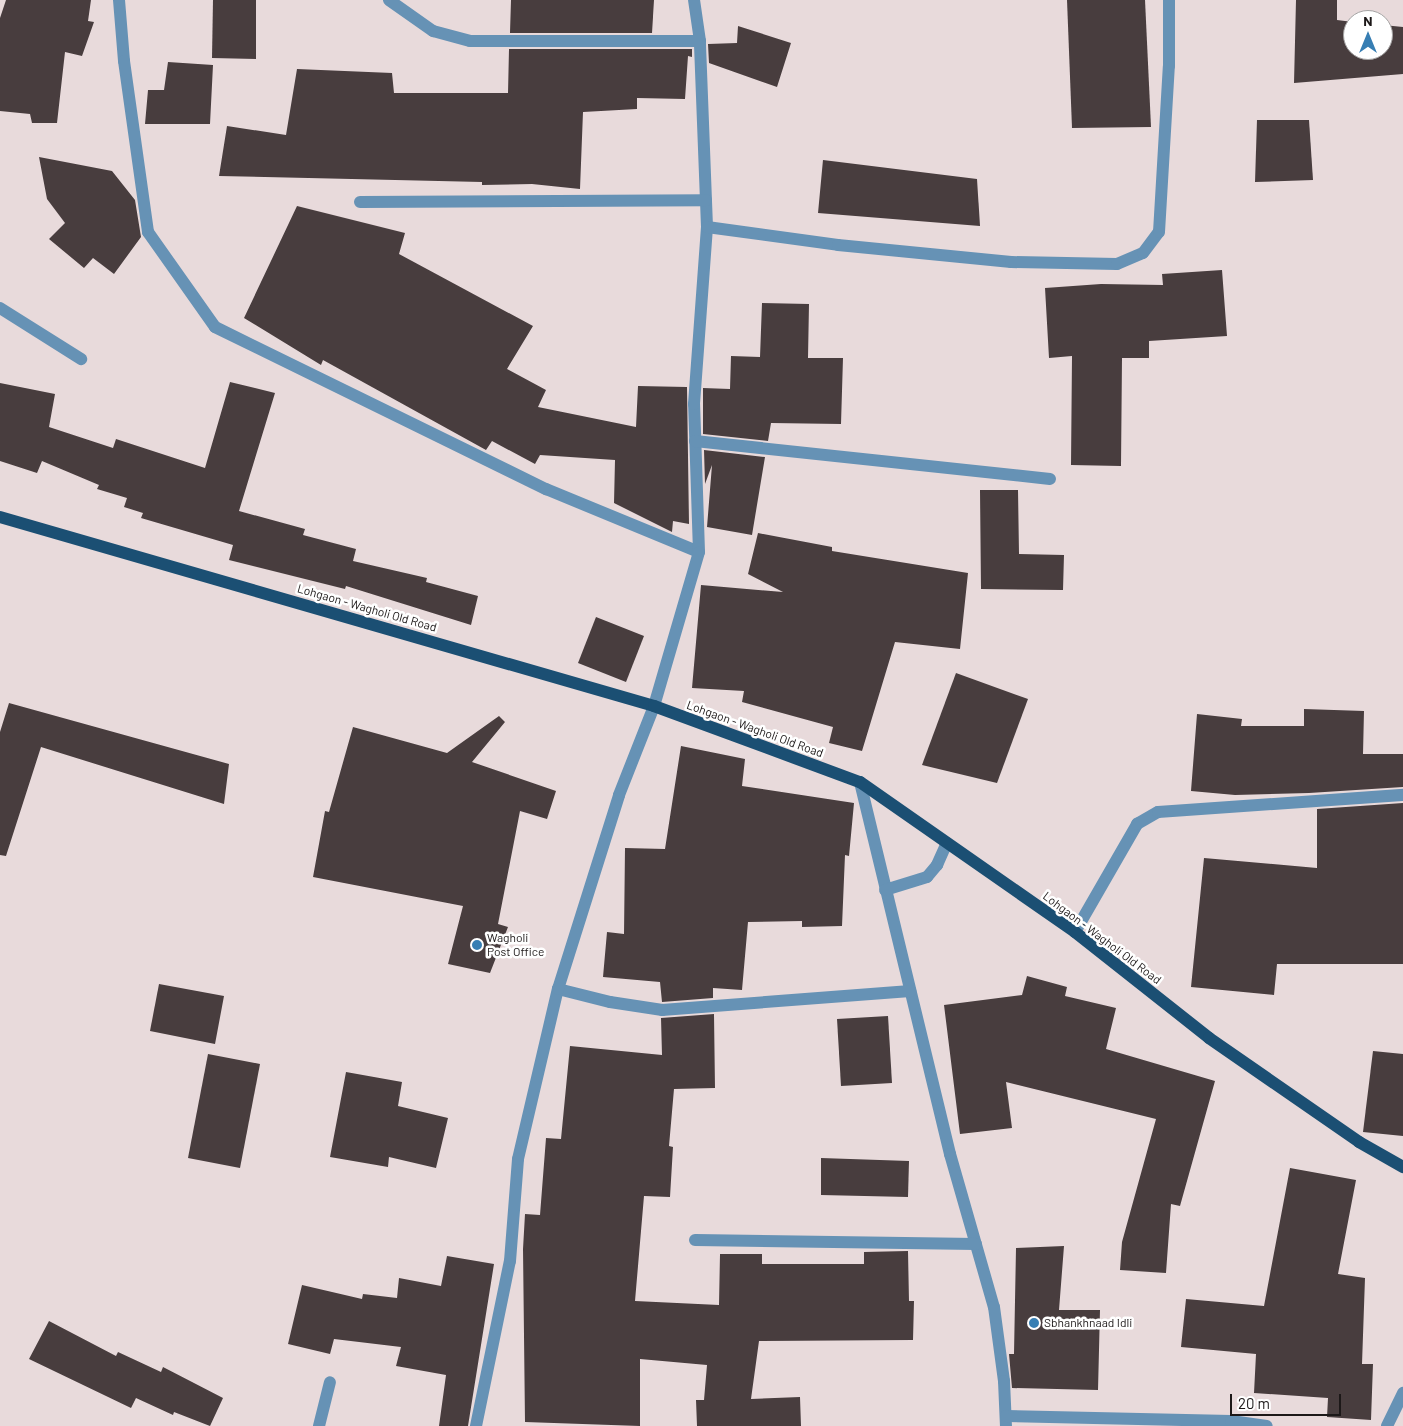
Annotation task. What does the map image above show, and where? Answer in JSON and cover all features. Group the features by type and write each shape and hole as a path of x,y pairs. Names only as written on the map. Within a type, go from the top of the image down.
{"main road":[{"name":"Lohgaon - Wagholi Old Road","path":"0,517 654,706 860,782 1075,932 1209,1038 1359,1142 1403,1166"}],"street":[{"path":"119,0 124,61 148,232 215,328 546,489 699,552"},
{"path":"389,0 433,31 470,41 700,41"},
{"path":"476,1426 510,1261 518,1159 558,989 619,795 654,706 699,552 694,404 707,227 700,41 694,0"},
{"path":"707,227 838,245 1011,262 1117,264 1143,253 1160,232 1169,66 1168,0"},
{"path":"360,202 706,200"},
{"path":"0,308 81,359"},
{"path":"695,441 1050,480"},
{"path":"860,782 950,1154 994,1307 1006,1421 1231,1421 1267,1426"},
{"path":"1075,932 1137,824 1158,812 1403,795"},
{"path":"886,890 927,877 937,865 947,843"},
{"path":"558,989 610,1002 662,1010 910,991"},
{"path":"695,1240 976,1244"},
{"path":"319,1426 330,1382"},
{"path":"1388,1426 1403,1393"}],"building":[{"path":"6,0 91,0 88,21 94,22 82,56 65,52 57,123 32,123 30,114 0,111 0,18"},
{"path":"213,0 256,0 256,59 212,58"},
{"path":"511,0 654,0 652,33 510,33"},
{"path":"1067,0 1145,0 1151,127 1072,128"},
{"path":"1296,0 1337,0 1337,20 1343,21 1343,60 1393,60 1393,26 1403,27 1403,74 1294,83"},
{"path":"738,26 791,43 777,87 709,63 708,44 737,43"},
{"path":"509,49 692,49 692,57 688,56 685,99 637,98 637,109 583,112 580,189 532,184 482,185 482,182 219,176 227,126 286,135 297,69 392,73 394,93 508,93"},
{"path":"168,62 213,65 210,124 145,124 148,90 164,90"},
{"path":"1257,120 1309,120 1313,180 1255,182"},
{"path":"39,157 112,171 135,200 141,237 114,274 93,258 84,268 49,239 65,223 47,199"},
{"path":"823,160 977,179 980,226 818,213"},
{"path":"297,206 405,233 399,254 533,326 507,369 546,390 538,407 636,427 638,386 687,387 689,524 673,521 672,532 614,503 615,460 540,455 535,464 492,441 486,450 323,360 321,365 244,318"},
{"path":"1222,270 1227,336 1149,341 1149,358 1122,358 1121,466 1071,465 1072,356 1049,358 1045,288 1101,284 1163,285 1162,274"},
{"path":"762,303 809,304 808,358 843,358 841,424 771,423 768,441 703,434 703,388 730,389 731,356 760,357"},
{"path":"230,382 275,393 239,511 305,529 303,535 356,549 353,561 427,578 426,582 478,596 471,625 346,586 345,589 229,560 233,545 141,518 143,513 124,507 127,498 97,489 99,485 42,461 37,473 0,461 0,383 55,394 49,427 113,448 116,439 205,468"},
{"path":"704,450 765,457 752,535 707,527 712,465 705,484"},
{"path":"980,490 1018,490 1019,554 1064,555 1063,590 981,589"},
{"path":"758,533 832,547 832,551 968,573 960,649 895,642 862,751 829,743 833,727 742,702 744,691 692,688 701,585 783,592 748,574"},
{"path":"596,617 644,636 626,682 578,663"},
{"path":"956,673 1028,699 997,783 922,765"},
{"path":"9,703 229,764 224,804 41,747 6,856 0,855 0,732"},
{"path":"1304,709 1364,711 1363,754 1403,754 1403,787 1309,793 1235,795 1191,791 1197,714 1242,719 1241,726 1304,726"},
{"path":"499,716 505,722 472,762 556,791 547,819 520,811 498,924 508,927 490,973 448,964 463,906 313,877 325,811 329,812 353,727 447,753"},
{"path":"681,746 745,759 742,786 854,803 849,856 845,855 842,926 802,927 802,921 748,922 742,990 713,988 713,998 662,1002 660,982 603,977 607,932 624,934 625,848 665,849"},
{"path":"1403,803 1403,964 1277,964 1274,995 1191,987 1204,858 1317,868 1317,809"},
{"path":"1027,976 1067,987 1065,996 1116,1008 1106,1049 1215,1081 1180,1206 1171,1204 1166,1273 1120,1270 1122,1242 1156,1119 1006,1082 1012,1128 960,1134 944,1005 1022,995"},
{"path":"159,984 224,996 215,1044 150,1031"},
{"path":"714,1014 715,1088 674,1089 669,1146 673,1147 670,1197 644,1196 635,1301 719,1305 720,1254 762,1254 762,1264 864,1264 864,1252 908,1251 909,1301 914,1301 913,1340 759,1341 751,1399 800,1397 801,1426 697,1426 696,1400 704,1400 707,1365 640,1359 640,1426 525,1422 523,1249 525,1214 540,1215 546,1138 561,1139 570,1046 662,1055 661,1018"},
{"path":"888,1016 892,1083 841,1086 837,1019"},
{"path":"1373,1051 1403,1054 1403,1136 1363,1132"},
{"path":"208,1054 260,1064 240,1168 188,1158"},
{"path":"346,1072 402,1082 398,1106 448,1118 436,1168 389,1157 388,1167 330,1157"},
{"path":"821,1158 909,1161 908,1197 821,1195"},
{"path":"1290,1168 1356,1180 1338,1274 1365,1278 1362,1364 1373,1364 1371,1420 1327,1417 1328,1398 1254,1393 1256,1354 1181,1347 1186,1299 1264,1306"},
{"path":"1064,1246 1059,1310 1100,1310 1098,1390 1012,1388 1009,1354 1014,1354 1016,1248"},
{"path":"447,1256 494,1264 468,1426 439,1426 446,1375 396,1366 401,1347 334,1339 330,1354 288,1344 302,1285 362,1299 363,1294 397,1298 399,1278 441,1286"},
{"path":"49,1321 116,1356 118,1352 161,1372 163,1367 223,1398 210,1426 174,1412 173,1415 136,1398 131,1408 29,1359"}],"place":[{"name":"Wagholi Post Office","path":"477,945"},
{"name":"Sbhankhnaad Idli","path":"1034,1323"}]}
